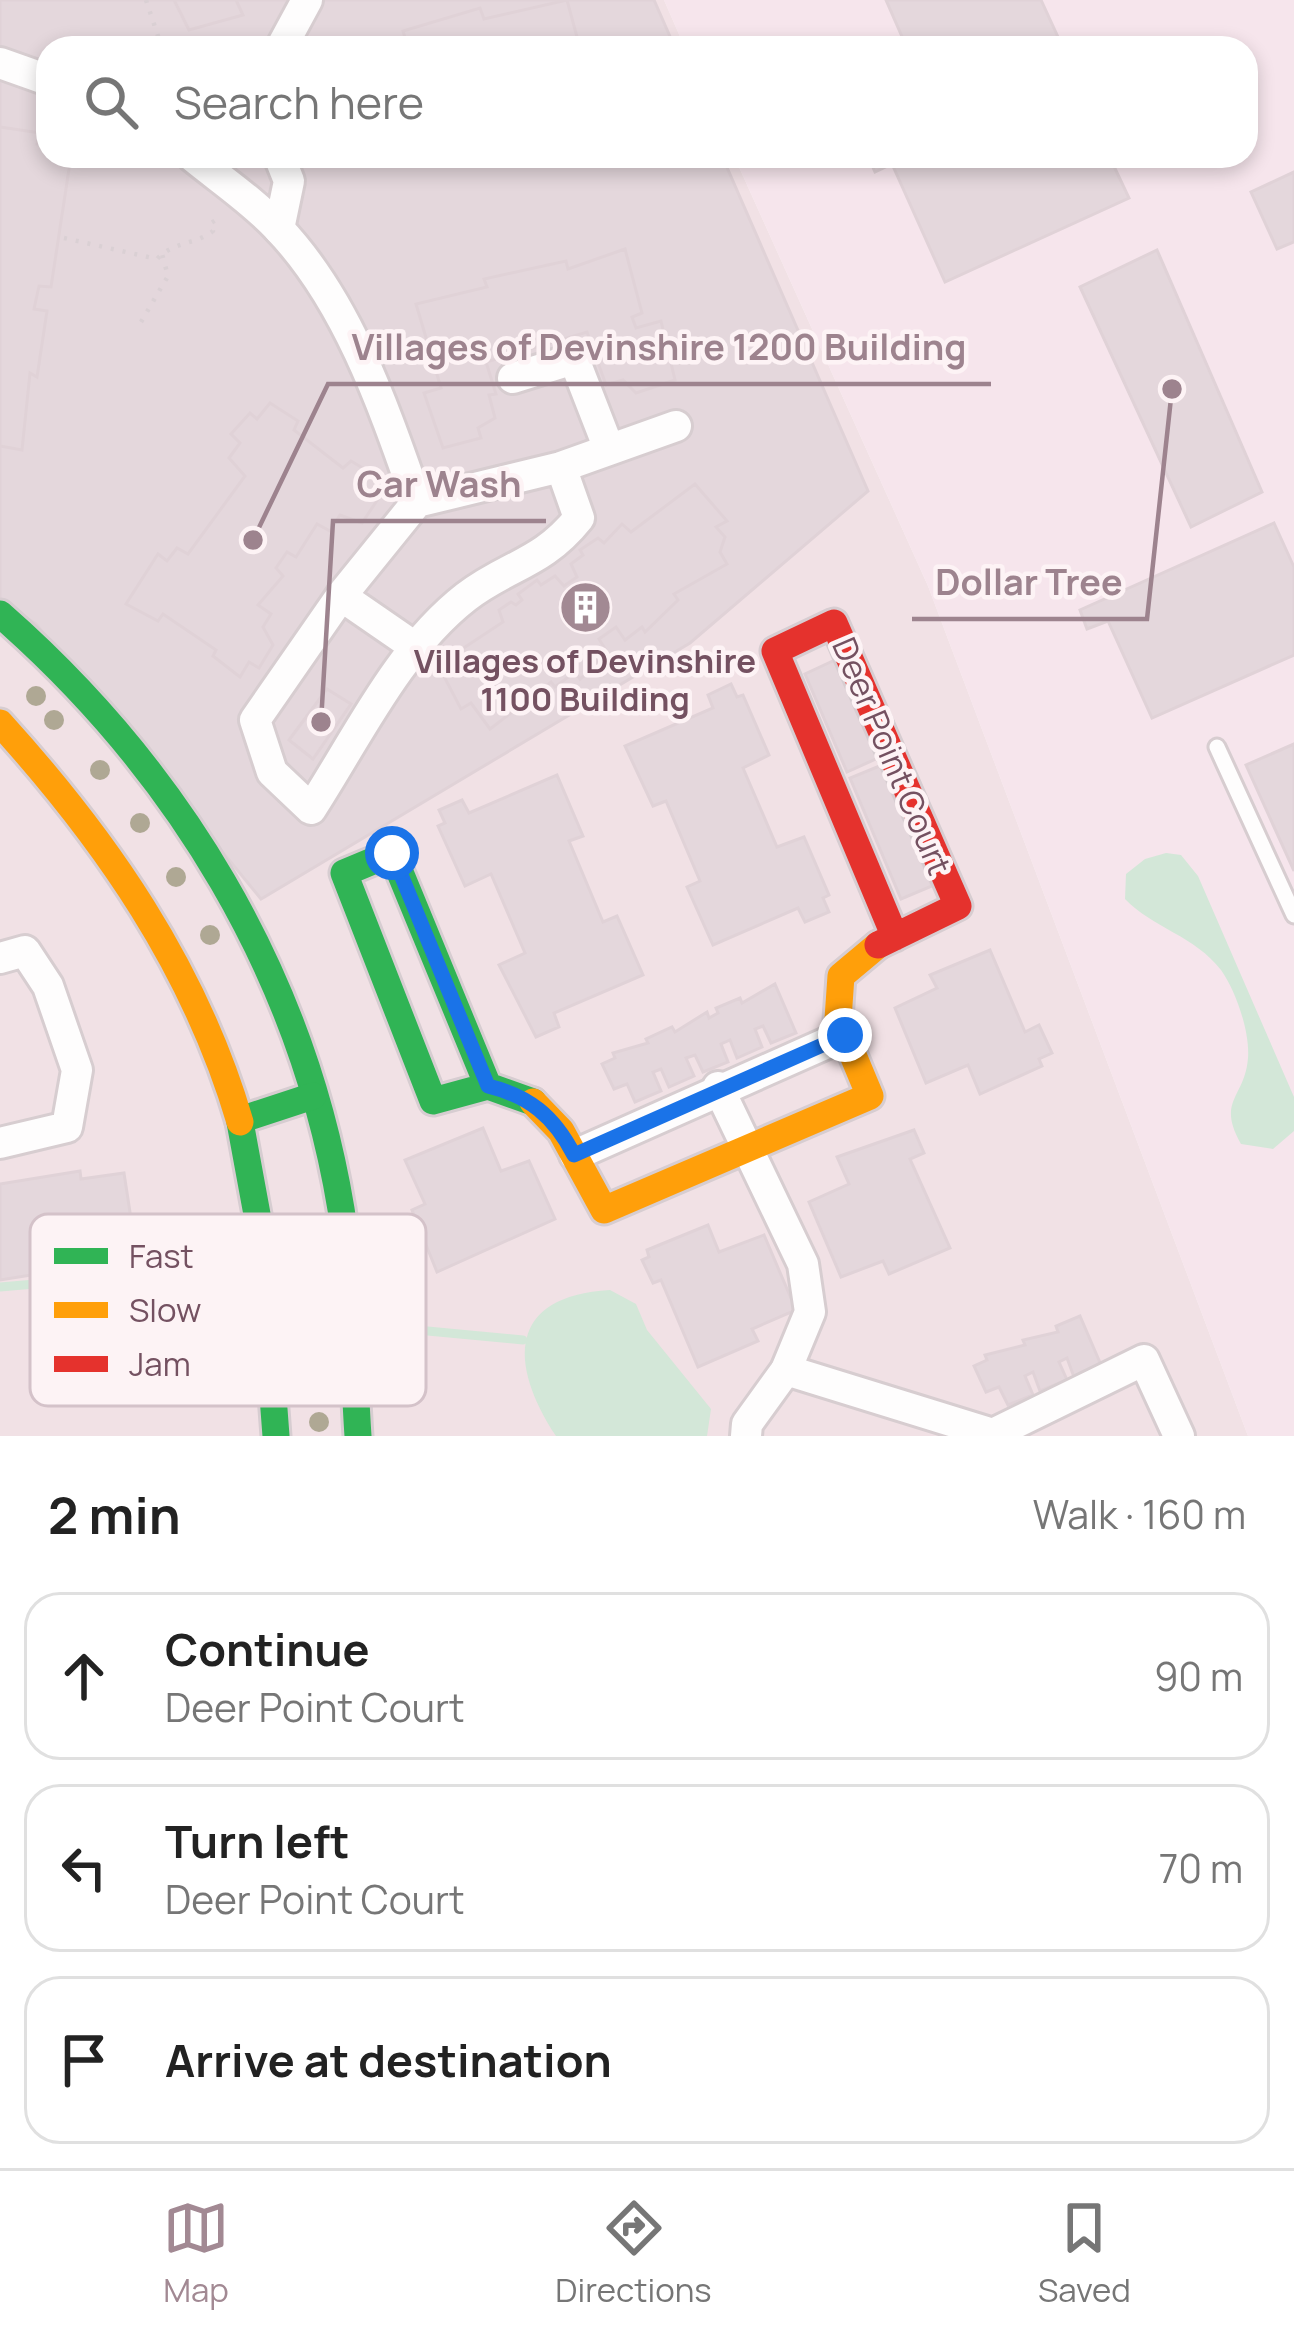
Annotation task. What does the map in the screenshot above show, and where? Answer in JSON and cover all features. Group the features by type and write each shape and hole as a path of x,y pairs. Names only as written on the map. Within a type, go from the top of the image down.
{"street":[{"path":"288,36 307,0"},
{"path":"0,63 36,76"},
{"path":"207,168 279,229 334,306 385,412 417,502"},
{"path":"279,229 289,181 284,168"},
{"path":"513,379 574,359 609,449"},
{"path":"561,467 580,518 554,550 467,596 415,647 311,809 272,772 255,720 340,596 417,502 561,467 676,426"},
{"path":"340,596 415,647"},
{"path":"0,614 79,688 148,767 212,857 256,940 313,1096 341,1214"},
{"name":"Deer Point Court","path":"488,1086 526,1095 564,1134 604,1210 870,1096 838,1019 841,976 895,937 958,906 834,623 775,650 895,937"},
{"path":"0,723 64,791 137,892 202,1014 240,1120 257,1214"},
{"path":"392,853 488,1086 433,1101 344,873 392,853"},
{"path":"0,958 25,951 48,986 77,1070 68,1127 0,1143"},
{"path":"574,1155 845,1035"},
{"path":"718,1088 803,1264 810,1312 786,1370 747,1424 746,1436"},
{"path":"240,1120 313,1096"},
{"path":"786,1370 993,1434 1144,1360 1179,1436"},
{"path":"274,1406 276,1436"},
{"path":"356,1406 358,1436"}],"lane":[{"path":"1217,747 1294,915"}],"path":[{"path":"146,0 158,36"},
{"path":"64,238 158,259 168,247 204,238 214,231 211,223 248,202"},
{"path":"141,322 168,276 162,254"}],"shaded area":[{"path":"0,0 664,0 680,36 36,36 36,168 739,168 928,586 1248,1436 0,1436"},
{"path":"664,0 1294,0 1294,1436 1248,1436 928,586 739,168 1258,168 1258,36 680,36"},
{"path":"1166,853 1181,855 1198,876 1294,1097 1294,1131 1273,1149 1241,1144 1231,1118 1248,1048 1241,1012 1227,979 1211,958 1125,899 1126,874 1145,859"},
{"path":"610,1290 636,1304 647,1330 711,1409 707,1436 556,1436 530,1383 527,1338 535,1320 552,1305 576,1295"}],"building":[{"path":"0,0 654,0 670,36 36,36 36,168 727,168 868,491 690,643 261,899 36,624 0,601"},
{"path":"174,0 236,0 243,15 189,30"},
{"path":"567,0 577,36 404,36 403,31 480,8 484,19"},
{"path":"886,0 1041,0 1058,36 902,36"},
{"path":"0,127 36,132 36,168 69,168 51,287 39,286 34,309 47,311 37,377 30,373 22,450 0,446"},
{"path":"894,168 1115,168 1129,198 945,282"},
{"path":"1294,172 1294,242 1277,249 1251,192"},
{"path":"625,249 642,313 632,317 636,328 661,321 675,380 636,393 623,380 606,385 587,332 486,362 496,394 489,395 495,418 478,428 481,438 443,448 424,393 441,388 416,304 487,287 484,279 566,261 568,269"},
{"path":"1157,250 1262,492 1191,527 1080,287"},
{"path":"270,403 298,421 294,430 343,468 351,461 366,470 359,482 378,499 362,523 340,515 330,531 317,524 296,557 287,552 276,568 283,576 258,605 271,614 263,627 273,645 259,668 249,662 240,677 213,656 216,650 163,614 158,621 126,604 158,554 167,561 177,548 188,554 245,476 229,458 240,443 231,434 250,413 257,419"},
{"name":"Villages of Devinshire 1100 Building","path":"695,484 727,521 716,527 725,537 720,552 727,564 674,594 678,600 645,632 642,627 625,640 616,627 599,639 607,652 595,660 598,665 580,679 575,672 555,687 551,682 490,729 471,703 461,709 438,665 503,622 499,610 511,602 516,605 522,600 518,594 537,580 541,585 555,576 564,586 577,577 571,564 583,555 580,550 598,538 604,543 622,524 631,532"},
{"path":"1274,523 1294,567 1294,655 1152,718 1108,621 1087,629 1080,610"},
{"path":"835,660 878,758 847,772 805,674"},
{"path":"731,684 737,697 743,695 769,755 743,768 777,847 804,837 829,895 823,898 829,912 805,922 798,908 713,945 687,887 700,881 666,801 653,806 625,746 713,708 708,695"},
{"path":"327,689 351,704 313,759 289,740"},
{"path":"1294,744 1294,871 1246,765"},
{"path":"882,765 932,886 901,899 850,778"},
{"path":"557,775 583,836 569,841 603,922 617,916 643,975 554,1013 559,1027 536,1037 499,965 525,953 491,874 465,886 438,826 445,823 439,810 462,800 469,813"},
{"path":"990,950 1025,1032 1039,1025 1052,1053 1039,1059 1042,1066 980,1094 968,1065 926,1083 895,1008 937,988 930,975"},
{"path":"775,984 796,1033 771,1043 763,1026 755,1029 762,1047 737,1058 730,1040 721,1044 728,1062 703,1072 695,1055 686,1058 694,1076 669,1087 661,1069 653,1072 661,1091 635,1102 627,1084 614,1089 602,1064 615,1058 613,1053 648,1043 646,1039 672,1027 675,1032 707,1012 709,1018 718,1013 716,1008 740,998 742,1003"},
{"path":"483,1128 501,1171 529,1161 555,1219 437,1272 426,1245 426,1214 412,1210 425,1204 405,1160"},
{"path":"914,1130 924,1153 910,1159 950,1248 889,1274 883,1261 841,1277 809,1202 849,1184 837,1157"},
{"path":"80,1171 81,1179 124,1173 130,1214 30,1214 30,1275 0,1280 0,1184"},
{"path":"708,1225 719,1252 764,1235 796,1310 752,1329 758,1341 698,1367 661,1280 653,1283 642,1260 649,1257 647,1250"},
{"path":"1080,1316 1101,1365 1074,1377 1067,1358 1059,1362 1067,1380 1040,1391 1033,1372 1025,1376 1033,1395 1008,1405 999,1387 986,1392 974,1366 987,1360 985,1355 1058,1332 1056,1326"}],"waterway":[{"path":"0,1287 30,1284"},
{"path":"426,1331 523,1340"}],"traffic: fast":[{"path":"0,614 123,740 176,809 223,882 263,958 296,1038 322,1122 342,1214"},
{"path":"488,1086 392,853 344,873 433,1101 488,1086 533,1102"},
{"path":"240,1120 313,1096"},
{"path":"240,1122 257,1214"},
{"path":"274,1406 276,1436"},
{"path":"356,1406 358,1436"}],"traffic: slow":[{"path":"0,723 76,813 143,909 198,1011 240,1122"},
{"path":"533,1102 561,1131 604,1210 870,1096 838,1019 841,976 878,945"}],"traffic: jam":[{"path":"878,945 958,906 834,623 775,651 895,937"}],"place":[{"name":"Dollar Tree","path":"1172,389"},
{"name":"Villages of Devinshire 1200 Building","path":"253,540"},
{"name":"Villages of Devinshire 1100 Building","path":"585,607"},
{"name":"Car Wash","path":"321,722"}],"route":[{"path":"392,853 488,1086 526,1095 564,1134 574,1155 845,1035"}]}
